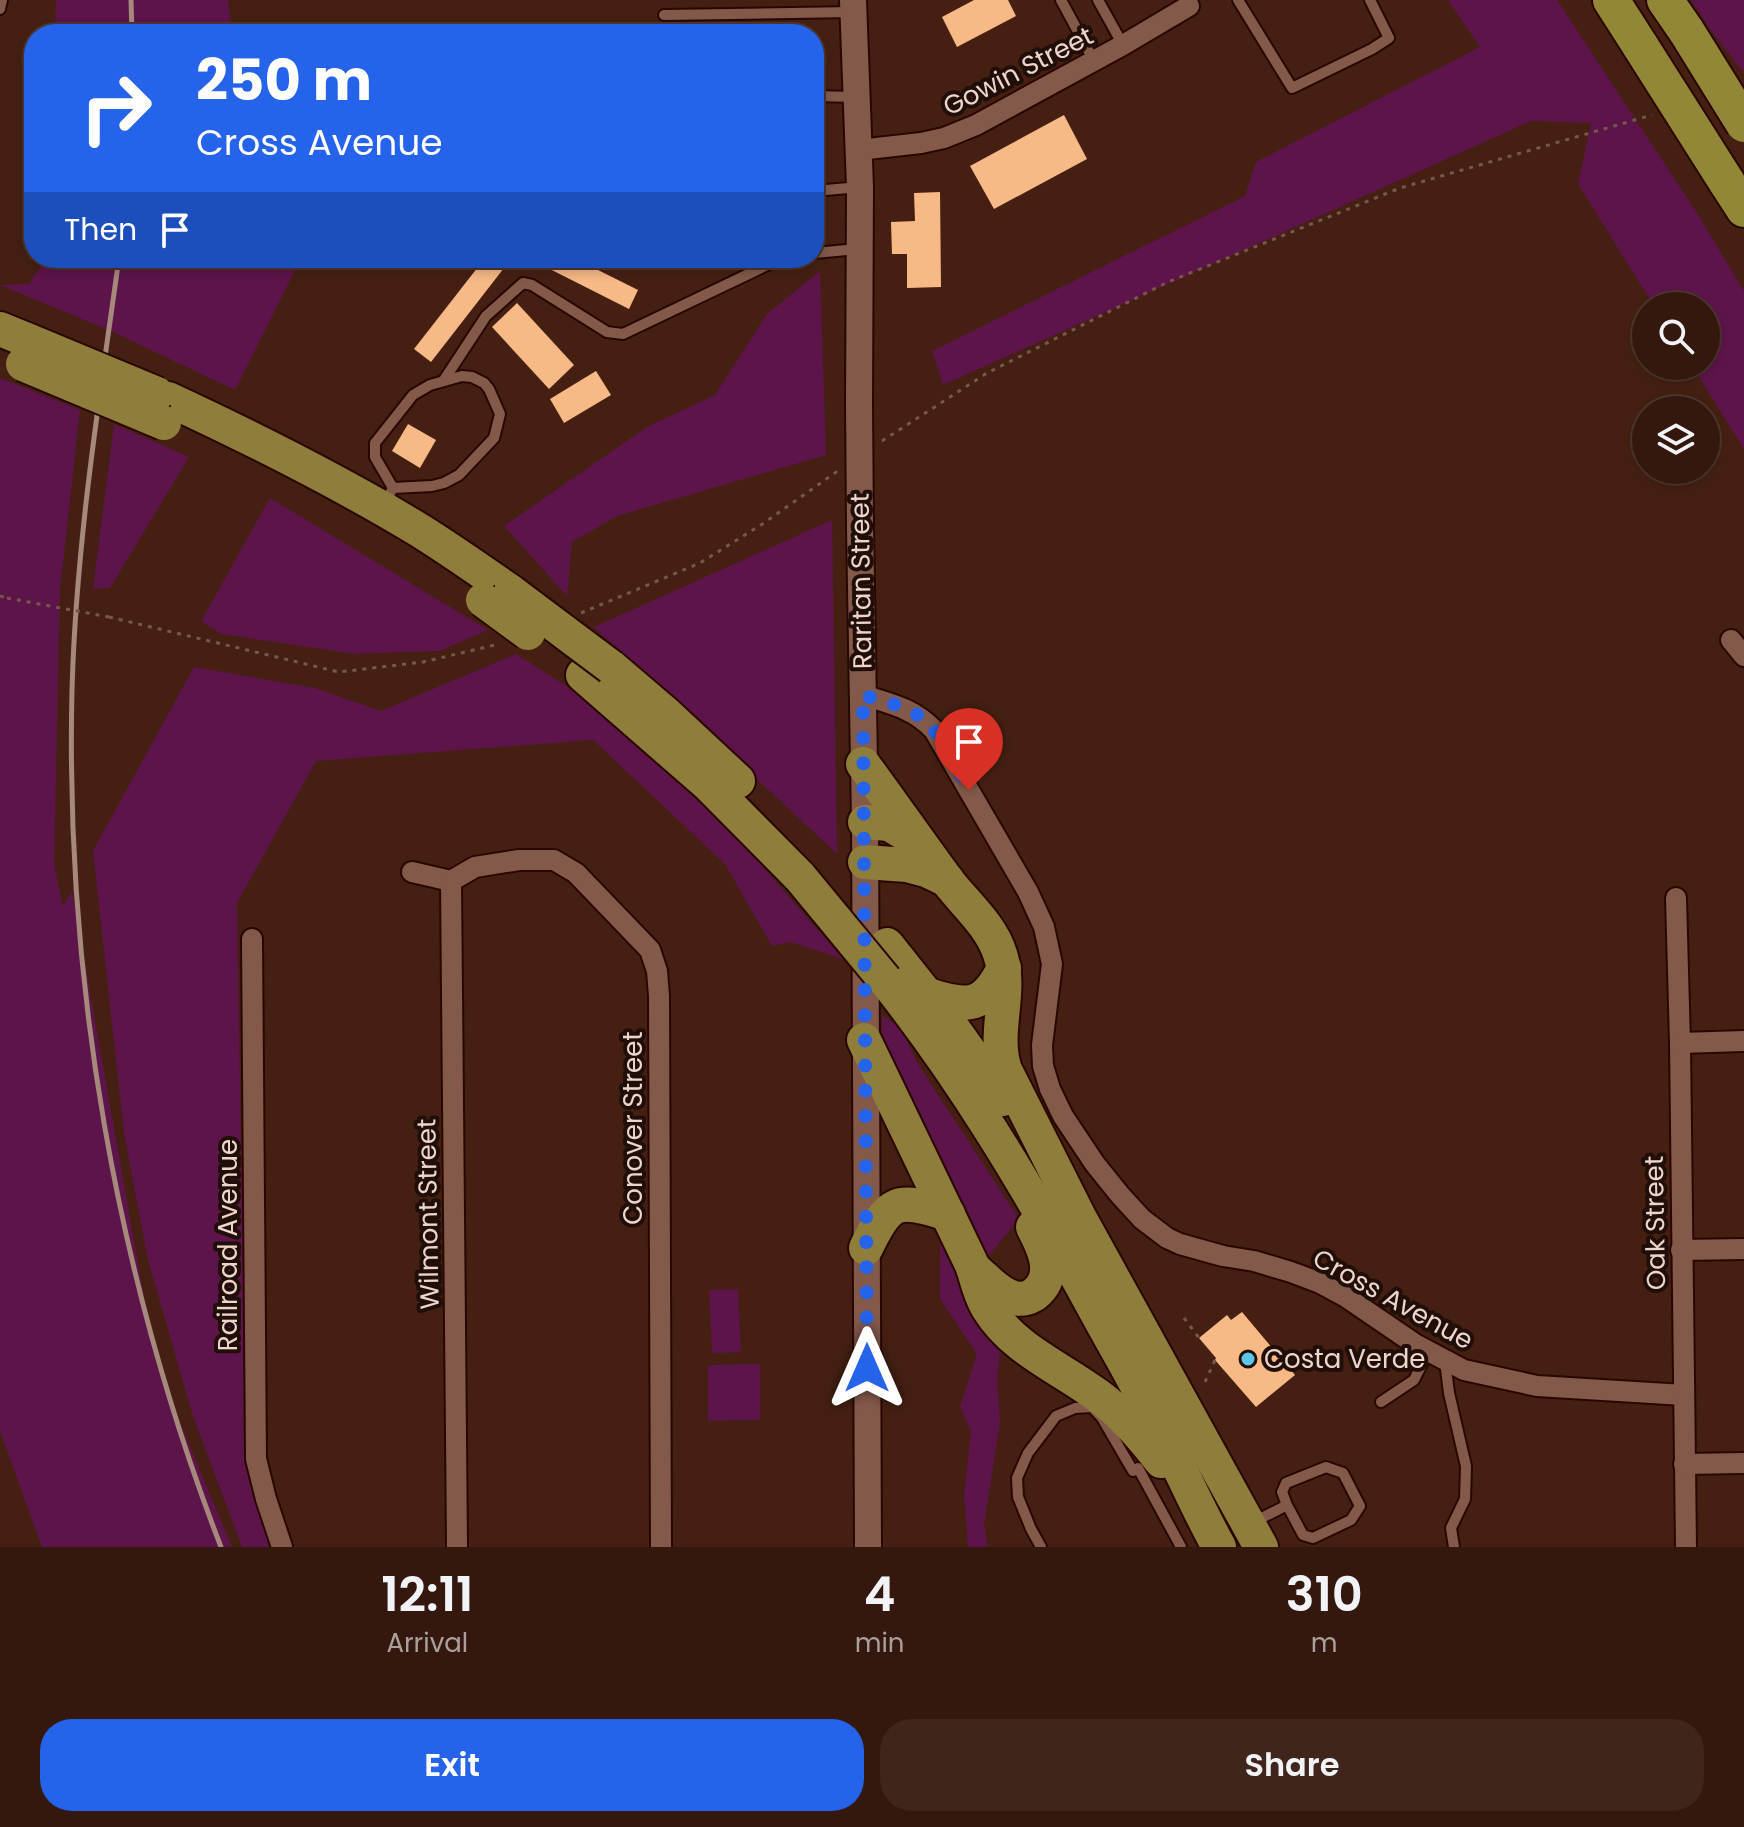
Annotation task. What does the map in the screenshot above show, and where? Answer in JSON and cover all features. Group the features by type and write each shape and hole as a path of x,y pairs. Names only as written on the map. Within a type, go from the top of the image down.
{"highway":[{"path":"1611,0 1735,195"},
{"path":"1665,0 1744,124"},
{"path":"12,347 387,498 497,596 597,671 709,785 804,865 887,945 988,1077 1062,1185"},
{"path":"166,411 252,464 497,596"},
{"path":"863,764 999,950 1004,968 1005,993 1000,1034 1002,1060 1062,1185 1255,1536"},
{"path":"865,822 889,824 919,842"},
{"path":"865,862 907,865 947,880"},
{"path":"804,865 859,946 956,1074 999,1141 1168,1444 1214,1546"},
{"path":"928,995 955,1002 974,1001 990,991 1004,968"},
{"path":"864,1040 973,1267 987,1307 1012,1337 1037,1357 1086,1387 1107,1412 1131,1425 1147,1462 1200,1512"},
{"path":"973,1267 997,1289 1019,1299 1034,1295 1044,1284 1046,1276 1043,1248 999,1141"},
{"path":"866,1248 879,1222 895,1207 914,1205 948,1214"}],"street":[{"name":"Gowin Street","path":"859,150 921,143 944,138 976,125 1196,3"},
{"name":"Raritan Street","path":"854,6 860,187 868,1547"},
{"name":"Cross Avenue","path":"863,695 907,709 934,730 1028,892 1044,927 1052,964 1042,1045 1045,1076 1063,1116 1095,1164 1125,1202 1155,1229 1180,1244 1254,1261 1320,1283 1464,1370 1537,1386 1684,1395"},
{"name":"Conover Street","path":"451,881 475,867 519,860 554,860 576,873 650,950 657,971 661,1547"},
{"path":"412,872 451,881"},
{"name":"Wilmont Street","path":"451,881 457,1547"},
{"name":"Oak Street","path":"1676,898 1686,1547"},
{"name":"Railroad Avenue","path":"252,939 256,1459 282,1547"},
{"path":"1680,1043 1744,1041"},
{"path":"1681,1250 1744,1249"},
{"path":"1684,1464 1744,1463"}],"lane":[{"path":"0,9 2,0"},
{"path":"1061,0 1094,61"},
{"path":"1098,0 1123,45"},
{"path":"1238,0 1292,88 1389,38 1370,0"},
{"path":"664,15 854,6"},
{"path":"824,96 858,97"},
{"path":"824,190 860,187"},
{"path":"824,252 858,249"},
{"path":"444,380 486,316 523,283 529,282 607,332 623,334 761,268"},
{"path":"462,376 484,383 500,414 494,438 459,475 444,483 387,498 375,457 375,443 413,395 430,385 462,376"},
{"path":"1381,1402 1414,1380 1437,1356 1466,1466 1465,1499 1451,1528 1454,1547"},
{"path":"1041,1547 1018,1497 1017,1478 1028,1453 1056,1416 1075,1408 1092,1407 1107,1412"},
{"path":"1147,1462 1181,1547"},
{"path":"1326,1467 1343,1473 1360,1506 1351,1520 1313,1538 1303,1535 1287,1505 1282,1492 1286,1483 1326,1467"},
{"path":"1255,1536 1287,1505"}],"path":[{"path":"881,442 987,373 1168,282 1400,188 1658,114"},
{"path":"569,618 700,563 764,523 841,468"},
{"path":"0,596 109,617 339,672 423,662 509,641"},
{"path":"1184,1318 1199,1338"},
{"path":"1205,1382 1215,1360"}],"shaded area":[{"path":"56,0 228,0 231,24 55,24"},
{"path":"1448,0 1557,0 1697,213 1744,291 1744,449 1720,411 1720,396 1711,396 1701,380 1720,380 1720,292 1645,292 1578,184 1591,123 1531,121 943,385 932,351 1245,196 1256,162 1480,47"},
{"path":"1691,0 1744,0 1744,73 1710,29"},
{"path":"39,268 296,268 235,390 113,332 0,285 29,284"},
{"path":"820,271 826,455 617,516 572,542 567,596 504,526 647,427 715,395 767,314"},
{"path":"0,378 80,410 60,590 54,865 63,906 72,891 156,1365 232,1547 42,1547 0,1431"},
{"path":"114,424 189,457 110,588 93,589"},
{"path":"270,498 488,630 440,651 356,654 221,634 201,621"},
{"path":"832,520 837,854 594,627"},
{"path":"516,654 604,710 735,835 843,959 790,942 772,946 725,864 593,740 316,761 237,903 246,1450 272,1547 242,1547 193,1416 148,1260 124,1133 93,851 194,667 315,688 381,711"},
{"path":"882,1015 900,1028 918,1064 1019,1219 986,1259 881,1053"},
{"path":"940,1233 1000,1350 997,1381 1000,1422 984,1525 988,1547 968,1547 964,1494 971,1431 960,1407 977,1354 940,1299"},
{"path":"738,1289 741,1352 712,1353 709,1290"},
{"path":"760,1364 760,1420 708,1421 708,1365"}],"building":[{"path":"974,0 1008,0 1016,16 957,47 942,17"},
{"path":"1064,115 1087,159 994,209 970,166"},
{"path":"940,192 941,287 907,288 907,254 892,254 891,222 915,221 914,193"},
{"path":"477,268 504,268 431,362 414,349"},
{"path":"548,268 594,268 638,290 629,309"},
{"path":"517,303 574,365 549,389 492,327"},
{"path":"596,371 611,395 564,423 550,399"},
{"path":"408,424 436,440 420,468 392,451"},
{"name":"Costa Verde","path":"1242,1312 1295,1375 1256,1407 1199,1338 1227,1315 1231,1320"}],"railway":[{"path":"131,0 132,24"},
{"path":"118,268 90,473 74,636 72,799 78,908 88,1017 104,1126 126,1233 152,1339 184,1444 221,1547"}],"place":[{"name":"Costa Verde","path":"1248,1359"}],"route":[{"path":"867,1368 863,695 907,709 925,721 940,739 969,790"}]}
